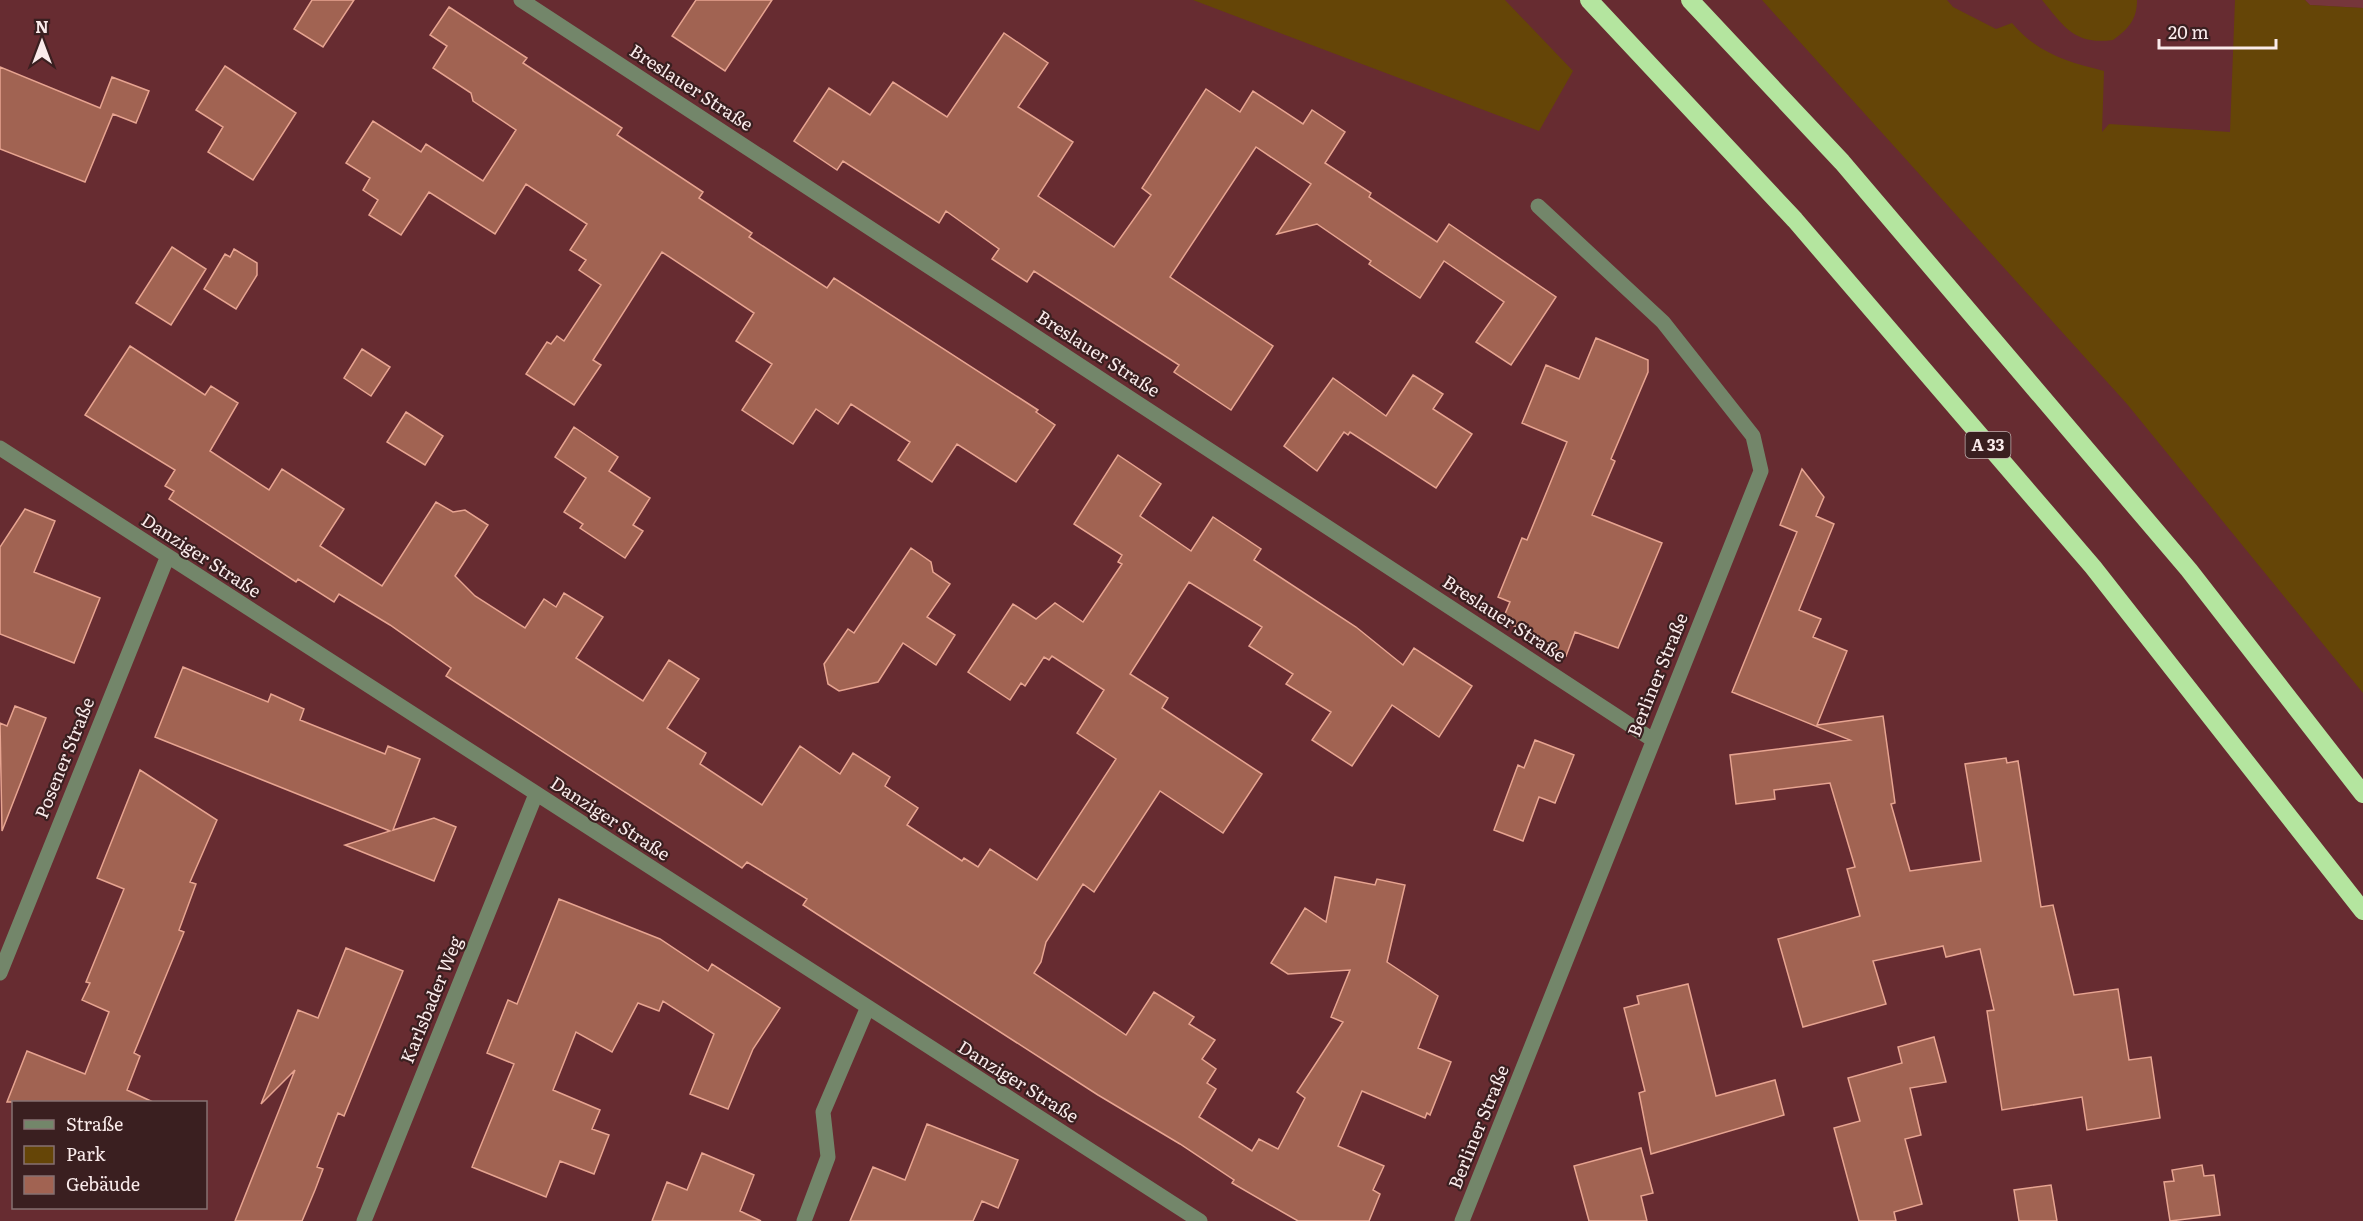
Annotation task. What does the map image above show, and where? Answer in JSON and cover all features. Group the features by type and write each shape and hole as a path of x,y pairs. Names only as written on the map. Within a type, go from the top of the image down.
{"highway":[{"name":"A 33","path":"1589,0 1795,220 2092,567 2363,911"},
{"path":"1690,0 1842,162 2189,570 2363,794"}],"street":[{"name":"Breslauer Straße","path":"521,0 1653,740"},
{"name":"Berliner Straße","path":"1462,1221 1761,471 1753,436 1663,322 1538,206"},
{"name":"Danziger Straße","path":"0,448 166,558 1200,1221"},
{"name":"Posener Straße","path":"0,973 166,558"},
{"name":"Karlsbader Weg","path":"364,1221 536,794"},
{"path":"804,1221 828,1157 824,1112 867,1009"}],"shaded area":[{"path":"2305,0 2363,0 2363,8 2310,5"}],"green space":[{"path":"1193,0 1505,0 1573,71 1539,131"},
{"path":"1762,0 1947,0 1953,7 1996,29 2012,23 2032,42 2053,55 2104,71 2102,132 2109,124 2230,132 2235,0 2305,0 2310,5 2363,8 2363,693 2127,404"},
{"path":"2042,0 2137,0 2137,7 2133,19 2123,32 2113,40 2100,41 2089,40 2072,32 2057,19"}],"building":[{"path":"312,0 354,0 323,47 294,29"},
{"path":"696,0 772,0 725,71 672,36"},
{"path":"449,7 527,58 523,63 622,128 617,135 703,192 699,198 752,233 749,237 827,288 834,278 1038,410 1036,412 1055,425 1016,482 957,444 932,482 898,460 910,442 851,404 838,424 816,409 793,444 742,410 772,364 736,341 754,313 662,252 593,360 601,365 574,405 526,374 547,342 551,344 557,336 564,341 601,285 579,270 586,260 570,250 587,224 526,184 495,234 429,192 401,235 369,215 378,200 363,190 370,178 346,163 373,121 421,152 426,144 483,181 516,130 473,101 471,93 433,68 447,46 430,35"},
{"path":"1004,33 1048,63 1018,107 1073,142 1038,196 1114,247 1151,195 1142,188 1206,89 1240,112 1253,91 1303,124 1312,110 1345,132 1325,163 1371,193 1369,197 1437,242 1449,224 1556,297 1511,365 1476,342 1504,302 1444,261 1420,298 1369,264 1371,261 1317,224 1277,234 1311,184 1256,147 1170,277 1273,346 1231,410 1174,372 1179,365 1034,271 1027,282 992,259 999,249 946,211 939,223 843,161 837,170 794,141 829,88 870,115 893,82 947,117"},
{"path":"225,66 296,113 253,180 208,152 223,127 196,110"},
{"path":"0,67 100,108 112,77 149,91 136,123 113,114 85,182 0,149"},
{"path":"172,247 206,269 171,325 136,303"},
{"path":"234,249 257,263 257,275 236,309 204,289 225,254 230,257"},
{"path":"1596,338 1648,360 1648,372 1611,459 1615,461 1592,515 1662,543 1618,648 1575,632 1566,656 1535,640 1537,635 1502,621 1510,602 1498,597 1522,538 1527,540 1567,442 1522,423 1546,365 1579,379"},
{"path":"130,346 205,395 211,386 238,403 210,451 269,490 282,469 344,509 320,546 382,586 436,502 453,512 465,510 488,525 455,576 475,596 525,628 544,599 556,607 564,593 603,617 576,658 643,701 669,660 699,679 667,728 706,753 700,764 762,805 800,746 840,774 853,753 890,777 885,786 918,808 907,825 962,861 964,858 978,867 990,849 1037,880 1116,759 1077,733 1104,690 1052,656 1049,660 1044,657 1025,686 1021,683 1010,700 968,672 1013,604 1036,619 1055,603 1083,622 1122,564 1118,562 1122,555 1074,524 1118,455 1161,484 1140,516 1191,551 1213,517 1261,549 1254,560 1356,627 1403,665 1414,648 1472,686 1439,737 1392,705 1352,766 1312,740 1331,712 1286,684 1293,674 1249,646 1262,627 1189,582 1130,674 1168,698 1162,708 1262,774 1223,833 1160,791 1094,892 1083,884 1046,942 1041,962 1034,973 1126,1035 1154,992 1194,1017 1189,1024 1215,1040 1202,1059 1216,1069 1207,1083 1216,1089 1199,1117 1252,1151 1259,1139 1278,1149 1305,1098 1297,1092 1343,1022 1331,1017 1350,970 1288,974 1271,963 1305,908 1326,922 1335,877 1375,885 1377,879 1405,885 1387,962 1438,996 1418,1048 1451,1062 1430,1115 1427,1113 1425,1118 1362,1091 1338,1146 1384,1166 1373,1190 1380,1194 1369,1221 1298,1221 1232,1183 1234,1180 1180,1144 1098,1095 803,905 807,899 747,862 742,868 446,676 451,668 390,625 339,594 334,602 298,579 296,582 169,499 174,491 165,486 175,470 85,415"},
{"path":"362,349 390,367 371,396 344,378"},
{"path":"1413,375 1443,394 1433,409 1472,434 1436,488 1350,432 1348,435 1344,432 1317,471 1284,446 1333,378 1386,416"},
{"path":"406,412 443,436 425,465 387,442"},
{"path":"574,427 618,457 609,471 650,498 633,525 643,531 625,558 580,528 583,524 564,512 586,478 555,457"},
{"path":"1802,469 1824,497 1816,516 1834,524 1799,610 1821,619 1813,637 1847,651 1817,725 1883,716 1895,803 1891,804 1910,871 1981,861 1965,764 2006,758 2007,763 2018,761 2041,907 2053,905 2074,995 2118,989 2129,1060 2151,1057 2160,1118 2087,1130 2082,1097 2002,1110 1987,1011 1994,1010 1980,949 1946,957 1943,946 1873,961 1886,1004 1803,1027 1778,939 1860,916 1847,869 1855,867 1830,783 1774,790 1775,799 1736,804 1730,755 1850,740 1732,692 1797,532 1780,525"},
{"path":"25,509 55,521 34,572 100,598 74,663 0,634 0,547"},
{"path":"911,548 931,562 933,572 950,584 927,617 955,635 936,665 903,643 878,682 839,691 828,684 824,664 848,629 854,633"},
{"path":"183,667 268,702 271,694 304,709 300,720 385,754 388,746 420,759 393,830 434,818 456,827 434,881 345,845 390,831 155,737"},
{"path":"15,706 46,718 2,831 0,723 7,726"},
{"path":"1535,740 1574,755 1555,803 1539,797 1523,841 1494,830 1518,765 1524,768"},
{"path":"140,770 217,820 190,882 196,884 179,930 184,932 134,1053 140,1056 127,1090 151,1101 7,1102 27,1051 85,1074 109,1012 82,1000 90,983 86,982 124,889 97,878"},
{"path":"559,899 660,939 708,971 712,964 780,1008 753,1049 728,1109 690,1094 714,1034 663,1001 659,1011 638,1003 612,1052 576,1032 553,1090 600,1110 592,1129 609,1135 594,1174 560,1161 546,1197 472,1167 514,1064 487,1053 508,1000 517,1004"},
{"path":"346,948 403,971 344,1116 338,1113 317,1167 323,1169 315,1190 302,1221 235,1221 295,1070 261,1104 298,1010 318,1018"},
{"path":"1688,984 1716,1096 1775,1080 1784,1115 1651,1154 1639,1093 1645,1091 1624,1008 1639,1004 1637,996"},
{"path":"1934,1037 1946,1082 1910,1088 1921,1135 1905,1139 1922,1204 1894,1212 1896,1221 1859,1221 1834,1128 1860,1121 1848,1078 1902,1063 1898,1047"},
{"path":"927,1124 1018,1160 998,1208 982,1201 973,1221 850,1221 873,1167 905,1180"},
{"path":"1641,1148 1653,1193 1641,1196 1647,1221 1589,1221 1574,1166"},
{"path":"702,1153 754,1175 740,1211 761,1221 652,1221 667,1182 687,1190"},
{"path":"2202,1165 2204,1176 2214,1175 2220,1215 2170,1221 2164,1182 2174,1181 2172,1170"},
{"path":"2051,1185 2057,1221 2019,1221 2014,1190"}]}
